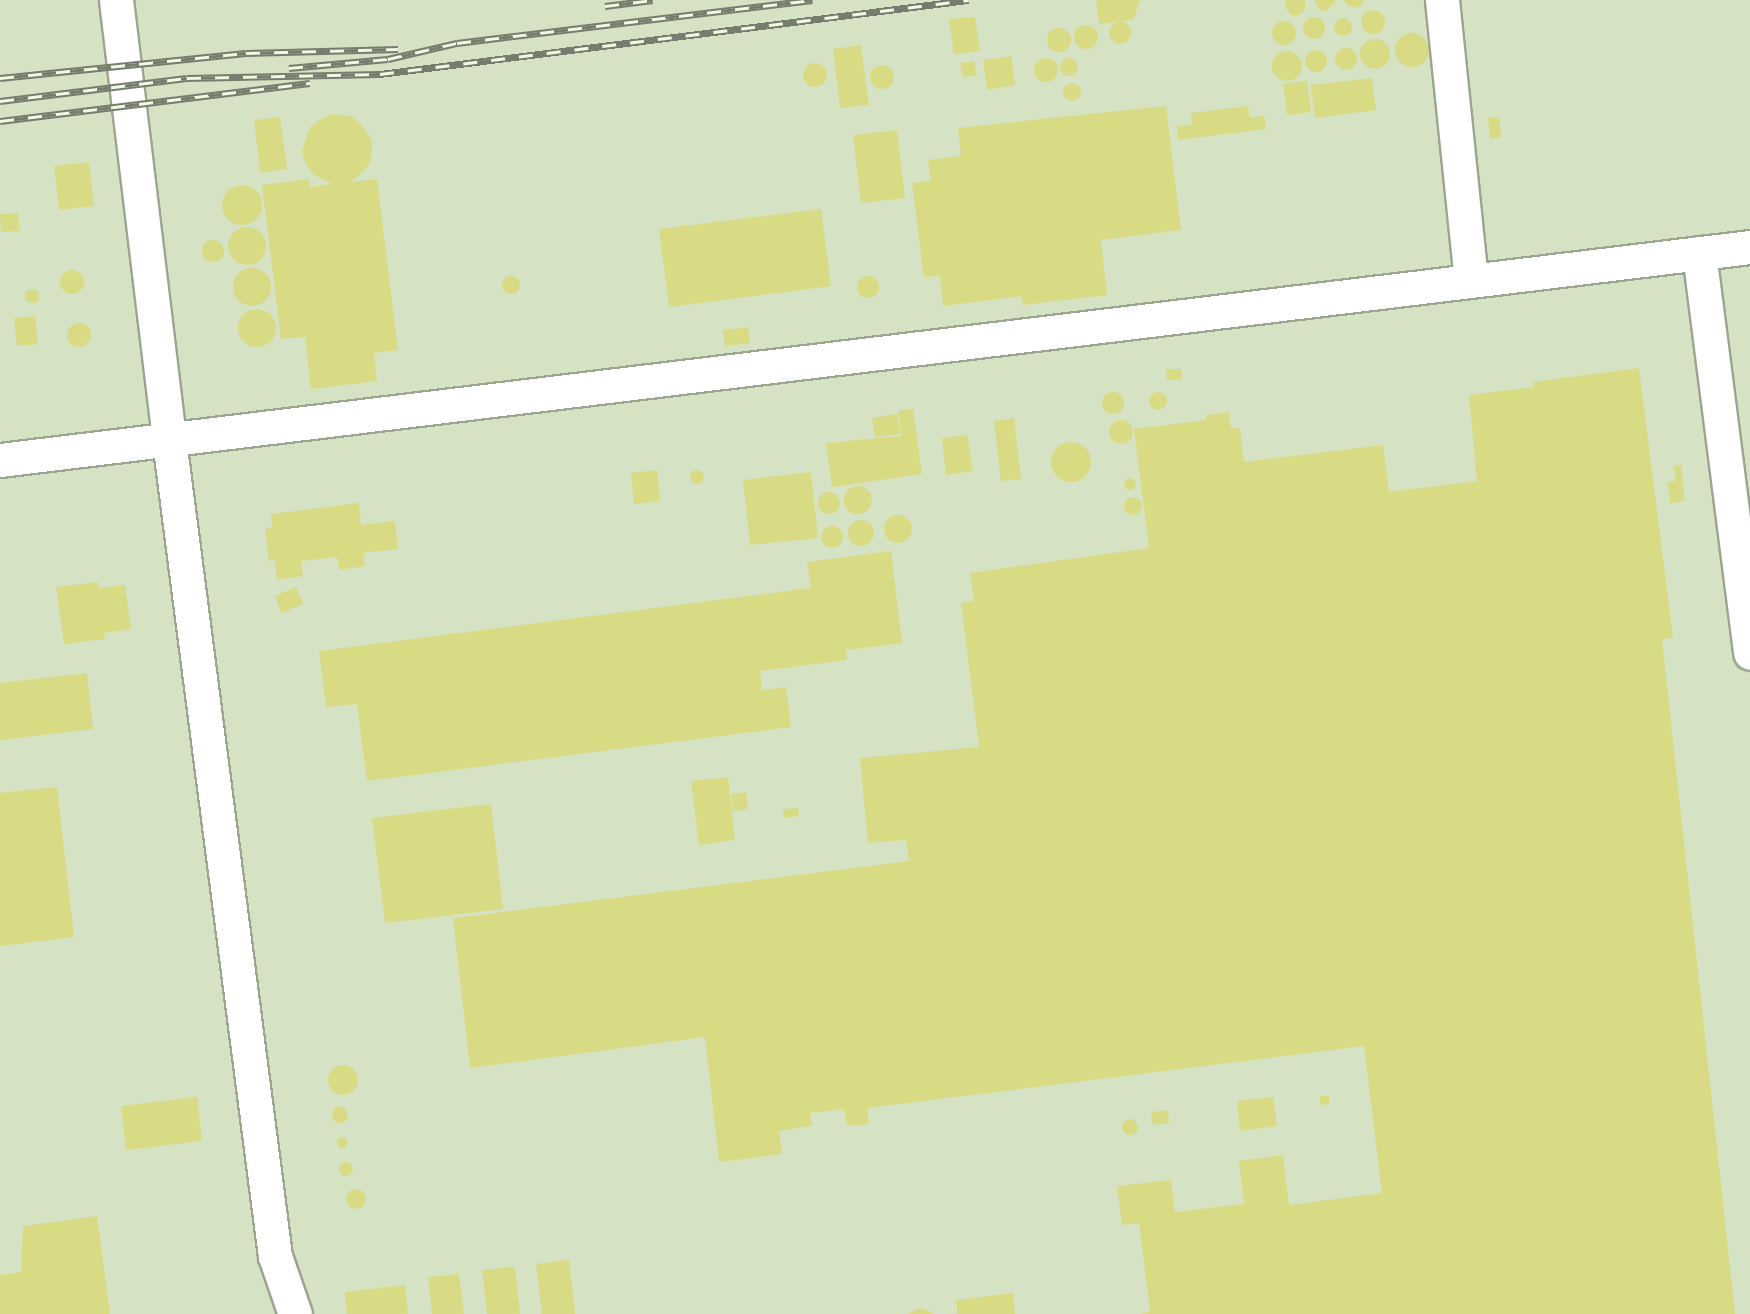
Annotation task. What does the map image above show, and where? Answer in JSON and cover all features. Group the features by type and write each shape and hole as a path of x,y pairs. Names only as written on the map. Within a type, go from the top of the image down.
{"lane":[{"path":"116,0 275,1256 295,1314"},
{"path":"1442,0 1471,281"},
{"path":"0,460 1750,247"},
{"path":"1699,253 1750,653"}],"shaded area":[{"path":"0,0 1750,0 1750,1314 0,1314"}],"building":[{"path":"1096,0 1140,0 1133,20 1121,21 1128,24 1132,32 1126,43 1117,44 1109,37 1110,27 1118,22 1099,24"},
{"path":"1286,0 1305,0 1305,10 1299,15 1291,15 1285,7"},
{"path":"1315,0 1335,0 1335,3 1325,11 1318,9"},
{"path":"1344,0 1364,0 1362,5 1355,8 1347,5"},
{"path":"1373,10 1378,11 1384,17 1384,27 1378,33 1373,34 1368,33 1362,27 1361,22 1362,17 1368,11"},
{"path":"975,17 980,51 954,54 949,19"},
{"path":"1310,17 1318,17 1325,24 1325,32 1318,39 1310,39 1303,32 1303,24"},
{"path":"1339,18 1347,18 1352,23 1350,34 1339,36 1334,31 1334,23"},
{"path":"1284,21 1293,24 1296,33 1293,42 1284,45 1275,42 1272,33 1275,24"},
{"path":"1086,25 1095,28 1098,37 1095,46 1086,49 1077,46 1074,37 1077,28"},
{"path":"1059,28 1068,31 1071,40 1068,49 1059,52 1050,49 1047,40 1050,31"},
{"path":"1412,33 1424,38 1429,50 1424,62 1412,67 1400,62 1395,50 1400,38"},
{"path":"1375,39 1385,44 1390,54 1385,64 1375,69 1365,64 1360,54 1365,44"},
{"path":"861,45 869,105 840,108 833,49"},
{"path":"1346,48 1356,55 1357,59 1350,69 1346,70 1336,63 1335,59 1342,49"},
{"path":"1316,50 1324,53 1327,61 1324,69 1316,72 1308,69 1305,61 1308,53"},
{"path":"1287,51 1298,55 1302,66 1298,77 1287,81 1276,77 1272,66 1276,55"},
{"path":"1011,56 1015,85 987,90 983,60"},
{"path":"1046,58 1051,59 1057,65 1057,75 1051,81 1046,82 1041,81 1035,75 1034,70 1035,65 1041,59"},
{"path":"1069,58 1075,61 1078,67 1075,73 1069,76 1063,73 1060,67 1063,61"},
{"path":"974,61 977,75 963,77 960,63"},
{"path":"815,63 823,67 827,75 823,83 815,87 807,83 803,75 807,67"},
{"path":"882,65 890,69 894,77 890,85 882,89 874,85 870,77 874,69"},
{"path":"1372,78 1376,110 1315,118 1311,85"},
{"path":"1307,81 1311,112 1287,115 1283,84"},
{"path":"1072,83 1078,86 1081,92 1078,98 1072,101 1066,98 1063,92 1066,86"},
{"path":"1166,106 1181,230 1101,240 1107,295 1023,305 1021,296 943,306 940,275 924,278 912,183 931,181 928,160 961,156 958,128"},
{"path":"1248,106 1250,118 1264,116 1266,129 1178,140 1177,126 1192,125 1191,113"},
{"path":"335,114 350,116 360,123 372,140 372,155 368,167 351,182 377,179 398,350 374,353 377,381 311,389 305,337 281,339 262,185 309,179 310,187 332,184 314,175 305,163 302,150 310,127 324,117"},
{"path":"280,117 287,169 260,173 254,120"},
{"path":"1499,117 1501,137 1490,139 1488,118"},
{"path":"897,130 905,198 861,203 853,135"},
{"path":"89,162 94,206 59,210 54,166"},
{"path":"242,185 256,191 262,205 256,219 242,225 228,219 222,205 228,191"},
{"path":"821,209 831,286 669,307 659,229"},
{"path":"18,213 20,231 1,232 0,214"},
{"path":"247,227 261,232 266,246 261,260 247,265 233,260 228,246 233,232"},
{"path":"213,240 221,243 224,251 221,259 213,262 205,259 202,251 205,243"},
{"path":"252,268 266,273 271,287 266,301 252,306 238,301 233,287 238,273"},
{"path":"72,270 81,273 84,282 81,291 72,294 63,291 60,282 63,273"},
{"path":"507,276 515,276 520,281 518,292 507,294 502,289 502,281"},
{"path":"868,276 876,279 879,287 876,295 868,298 860,295 857,287 860,279"},
{"path":"32,289 37,291 39,296 37,301 32,303 27,301 25,296 27,291"},
{"path":"257,309 271,314 276,328 271,342 257,347 243,342 238,328 243,314"},
{"path":"35,316 38,344 17,346 14,318"},
{"path":"79,323 88,326 91,335 88,344 79,347 70,344 67,335 70,326"},
{"path":"748,327 750,343 725,346 723,330"},
{"path":"1639,368 1673,638 1662,639 1735,1314 1141,1314 1150,1311 1139,1223 1122,1225 1117,1186 1171,1180 1175,1212 1244,1204 1239,1161 1283,1155 1289,1205 1382,1193 1364,1046 867,1108 869,1124 847,1126 844,1109 810,1113 812,1126 779,1131 782,1154 719,1162 705,1037 470,1068 453,918 909,861 906,840 868,843 860,758 979,747 961,603 974,601 970,573 1149,548 1134,429 1206,420 1206,415 1229,412 1231,428 1240,428 1244,462 1383,445 1389,492 1477,481 1469,395 1534,387 1533,382"},
{"path":"1166,369 1181,369 1182,379 1167,380"},
{"path":"1109,392 1117,392 1124,399 1124,407 1117,414 1109,414 1102,407 1102,399"},
{"path":"1154,392 1162,392 1167,397 1165,408 1154,410 1149,405 1149,397"},
{"path":"913,409 922,474 832,487 826,443 901,436 898,411"},
{"path":"897,414 900,434 875,437 872,418"},
{"path":"1014,418 1021,479 1001,481 994,421"},
{"path":"1121,420 1129,424 1133,432 1129,440 1121,444 1113,440 1109,432 1113,424"},
{"path":"967,435 973,471 946,475 942,438"},
{"path":"1071,442 1085,448 1091,462 1085,476 1071,482 1057,476 1051,462 1057,448"},
{"path":"1681,465 1685,501 1670,503 1668,482 1676,481 1674,466"},
{"path":"657,470 660,501 634,504 631,473"},
{"path":"697,470 702,472 704,477 702,482 697,484 692,482 690,477 692,472"},
{"path":"811,472 818,538 750,545 743,480"},
{"path":"1130,478 1136,484 1130,490 1124,484"},
{"path":"858,486 868,490 872,500 868,510 858,514 848,510 844,500 848,490"},
{"path":"829,492 837,495 840,503 837,511 829,514 821,511 818,503 821,495"},
{"path":"1133,497 1139,500 1142,506 1139,512 1133,515 1127,512 1124,506 1127,500"},
{"path":"359,503 361,525 395,521 398,549 363,553 365,566 339,570 337,557 301,561 303,576 277,580 275,560 269,561 265,529 272,528 271,514"},
{"path":"898,515 908,519 912,529 908,539 898,543 888,539 884,529 888,519"},
{"path":"861,520 870,524 874,533 870,542 861,546 852,542 848,533 852,524"},
{"path":"832,526 842,533 843,537 836,547 832,548 822,541 821,537 828,527"},
{"path":"891,551 902,643 846,650 847,660 760,671 762,690 786,687 791,727 367,781 357,704 326,707 319,651 811,588 807,562"},
{"path":"98,582 99,588 125,585 131,629 104,633 105,639 64,644 56,587"},
{"path":"296,587 303,604 281,613 275,596"},
{"path":"87,673 93,729 0,740 0,683"},
{"path":"728,777 735,840 699,845 691,781"},
{"path":"57,787 74,937 0,946 0,793"},
{"path":"746,792 748,809 733,811 731,794"},
{"path":"491,804 503,909 385,923 372,818"},
{"path":"798,808 799,816 784,818 783,809"},
{"path":"343,1065 349,1066 357,1074 357,1086 349,1094 343,1095 337,1094 329,1086 328,1080 329,1074 337,1066"},
{"path":"1320,1096 1329,1096 1329,1104 1320,1105"},
{"path":"197,1097 202,1141 126,1150 121,1106"},
{"path":"1273,1097 1277,1126 1240,1131 1237,1101"},
{"path":"340,1107 348,1115 340,1123 332,1115"},
{"path":"1168,1110 1169,1123 1153,1125 1151,1112"},
{"path":"1130,1119 1138,1127 1130,1135 1122,1127"},
{"path":"342,1136 348,1142 342,1148 336,1142"},
{"path":"343,1162 349,1162 353,1169 349,1176 343,1176 339,1172 339,1166"},
{"path":"356,1189 363,1192 366,1199 363,1206 356,1209 349,1206 346,1199 349,1192"},
{"path":"97,1216 110,1314 0,1314 0,1275 21,1272 23,1226"},
{"path":"569,1260 575,1314 542,1314 536,1264"},
{"path":"515,1267 520,1314 487,1314 482,1270"},
{"path":"459,1274 464,1314 432,1314 428,1277"},
{"path":"405,1285 408,1314 347,1314 345,1292"},
{"path":"1013,1293 1015,1314 957,1314 956,1300"},
{"path":"923,1308 934,1314 908,1314 917,1309"}],"railway":[{"path":"605,6 653,0"},
{"path":"289,68 388,59 457,43 812,0"},
{"path":"0,101 187,78 380,74 968,0"},
{"path":"0,78 246,53 398,49"},
{"path":"0,121 310,83"}]}
